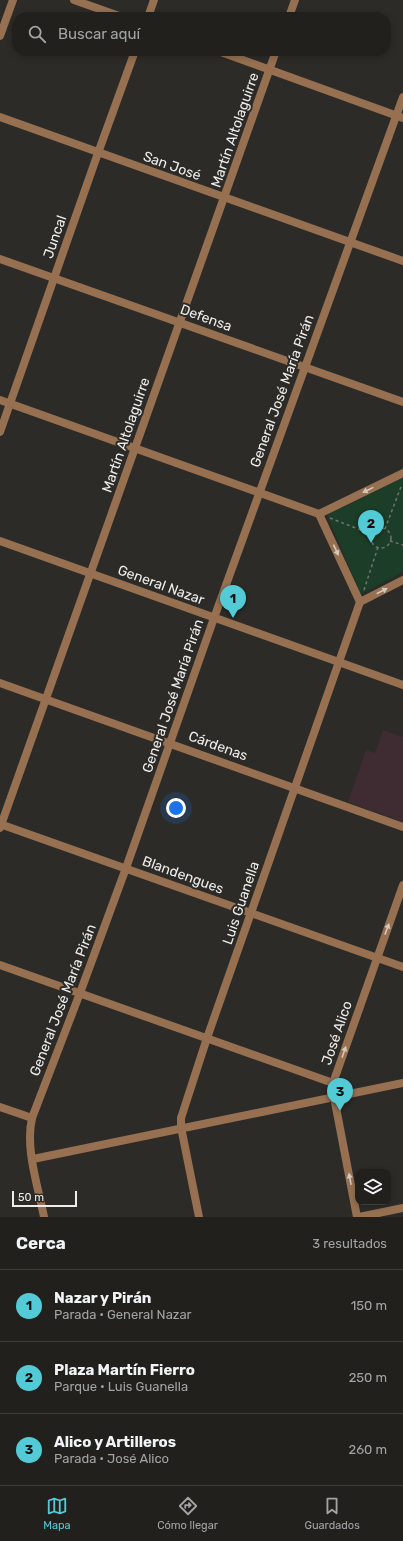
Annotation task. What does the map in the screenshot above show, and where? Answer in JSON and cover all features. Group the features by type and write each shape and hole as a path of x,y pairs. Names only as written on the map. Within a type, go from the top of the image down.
{"street":[{"path":"0,36 13,0"},
{"path":"74,0 108,12"},
{"path":"150,12 154,0"},
{"path":"291,12 295,0"},
{"name":"Juncal","path":"0,432 98,153 134,56"},
{"path":"232,56 400,117"},
{"name":"Martín Altolaguirre","path":"0,825 274,56"},
{"name":"General José María Pirán","path":"44,1217 30,1148 29,1139 32,1118 126,868 304,368 350,243 400,117 403,97"},
{"name":"San José","path":"0,117 403,261"},
{"name":"Defensa","path":"0,259 403,402"},
{"path":"0,400 319,514 360,602 403,580"},
{"path":"319,514 403,473"},
{"name":"General Nazar","path":"0,541 403,685"},
{"name":"Luis Guanella","path":"199,1217 181,1127 181,1118 207,1038 360,602"},
{"name":"Cárdenas","path":"0,683 403,827"},
{"name":"Blandengues","path":"0,825 126,868 403,967"},
{"name":"José Alico","path":"358,1217 334,1097 334,1083 403,885"},
{"path":"0,965 334,1083"},
{"path":"32,1158 403,1082"},
{"path":"0,1107 32,1118"},
{"path":"358,1217 403,1208"}],"path":[{"path":"385,529 403,480"},
{"path":"319,514 372,534"},
{"path":"378,529 385,529 390,533 390,541 385,547 378,547 372,542 372,534 378,529"},
{"path":"390,541 403,545"},
{"path":"360,602 378,547"}],"shaded area":[{"path":"383,730 403,737 403,822 348,802 366,750 375,753"}],"green space":[{"path":"403,478 403,572 361,594 327,515"}],"place":[{"name":"Plaza Martín Fierro","path":"371,543"},
{"name":"Nazar y Pirán","path":"233,618"},
{"name":"Alico y Artilleros","path":"340,1111"}]}
